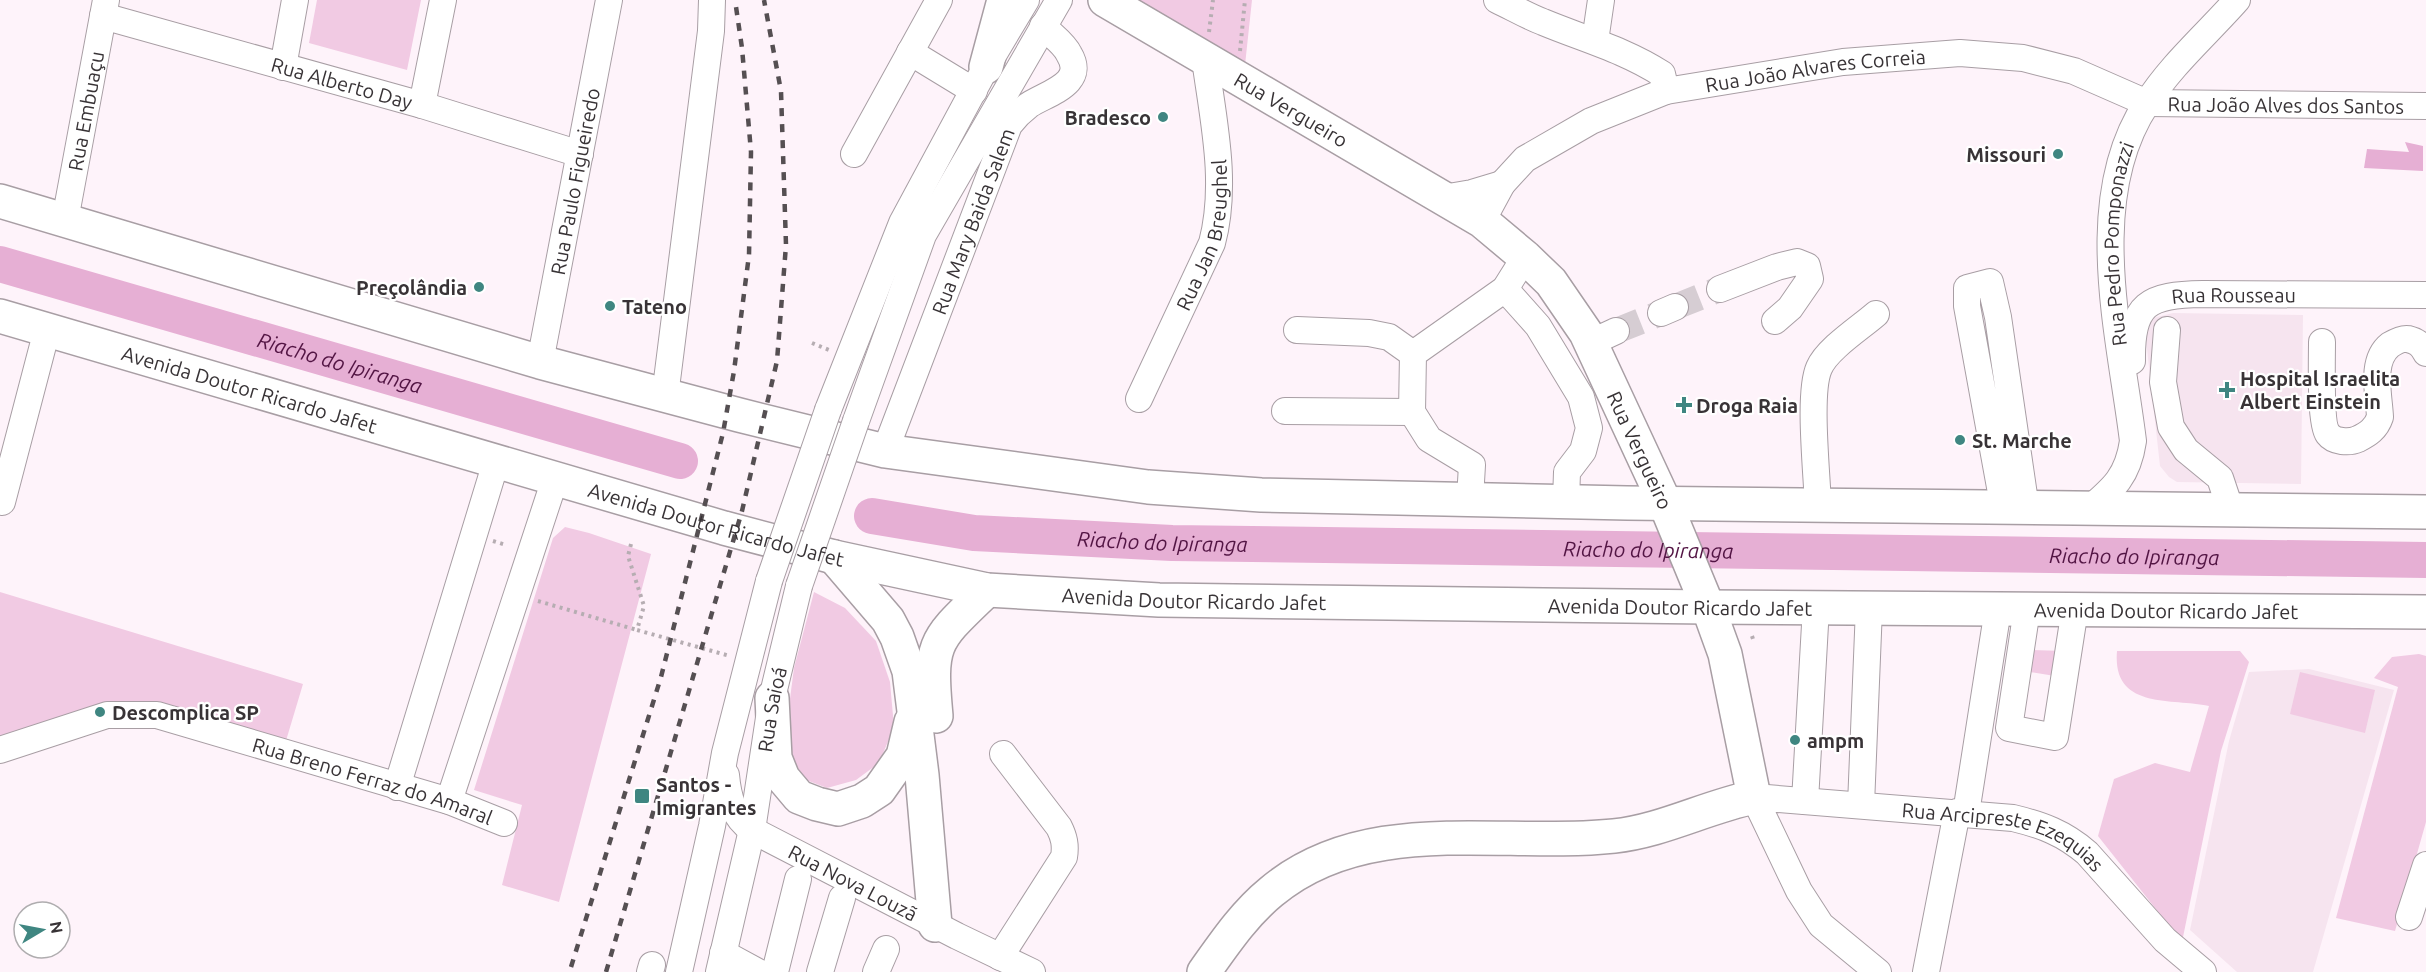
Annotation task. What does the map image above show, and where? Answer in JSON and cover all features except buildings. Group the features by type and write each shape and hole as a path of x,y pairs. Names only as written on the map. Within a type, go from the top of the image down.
{"main road":[{"path":"980,79 1004,0"},
{"name":"Rua Vergueiro","path":"1105,0 1482,222 1525,256 1603,337 1725,654 1754,797"},
{"path":"0,201 540,362 885,451 1148,487 1262,495 1566,501 1670,514 1818,506 2426,512"},
{"name":"Avenida Doutor Ricardo Jafet","path":"0,316 496,462 834,557 987,590 1159,600 1703,593 1816,608 2426,612"},
{"path":"834,557 875,602 892,628 909,671 946,930"},
{"path":"946,930 932,666 936,649 944,633 987,590"},
{"path":"772,698 775,758 783,778 799,797 838,809 862,801 879,790 903,756 914,706"},
{"path":"1204,972 1238,926 1270,892 1303,870 1334,855 1411,840 1541,840 1638,833 1722,804 1754,797"}],"street":[{"path":"283,67 295,0"},
{"path":"422,105 443,0"},
{"name":"Rua Paulo Figueiredo","path":"540,362 609,0"},
{"path":"665,396 711,31 712,0"},
{"path":"854,154 939,0"},
{"path":"679,972 712,826 725,753 769,580 828,410 902,223 980,79 1026,0"},
{"name":"Rua Saioá","path":"721,963 752,830 772,698 799,586 855,421 923,235 1059,0"},
{"path":"1497,0 1542,22 1595,41 1642,62 1662,74 1666,91"},
{"path":"1595,41 1601,0"},
{"name":"Rua Pedro Pomponazzi","path":"2088,510 2114,488 2125,472 2133,441 2114,319 2111,257 2114,194 2126,144 2146,103 2237,0"},
{"name":"Rua Alberto Day","path":"104,8 283,67 422,105 580,154"},
{"name":"Rua Embuaçu","path":"65,220 104,8"},
{"name":"Rua Mary Baida Salem","path":"885,451 1009,125 1018,113 1030,104 1066,85 1072,74 1074,67 1069,52 1043,26"},
{"path":"910,52 980,79"},
{"name":"Rua João Alvares Correia","path":"1482,222 1502,184 1525,159 1591,121 1666,91 1843,62 1960,53 2023,58 2074,70 2146,103"},
{"name":"Rua Jan Breughel","path":"1138,399 1212,243 1217,225 1220,204 1219,173 1205,59"},
{"name":"Rua João Alves dos Santos","path":"2146,103 2426,106"},
{"path":"1443,198 1472,193 1502,184"},
{"path":"1413,354 1505,289 1525,256"},
{"path":"1720,290 1777,267 1797,262 1807,266 1810,279 1790,308 1775,321"},
{"path":"1990,282 1994,290 1998,317 2015,509 1967,306 1967,288 1990,282"},
{"path":"1505,289 1525,310 1552,346 1581,397 1589,428 1583,451 1567,472 1566,501"},
{"name":"Rua Rousseau","path":"2128,404 2132,389 2132,340 2135,322 2142,309 2153,301 2168,296 2199,294 2426,295"},
{"path":"1818,506 1814,394 1819,368 1828,354 1876,314"},
{"path":"2,502 47,330"},
{"path":"1297,330 1369,333 1389,337 1413,354"},
{"path":"2167,330 2163,382 2171,427 2186,450 2220,478 2231,511"},
{"path":"2322,342 2324,426 2333,438 2348,442 2366,435 2378,425 2380,417 2378,362 2383,351 2393,343 2405,339 2418,342 2426,353"},
{"path":"1413,354 1413,412 1429,439 1472,465 1470,499"},
{"path":"1285,411 1413,412"},
{"path":"397,787 496,462"},
{"path":"449,801 555,479"},
{"path":"1805,801 1816,608"},
{"path":"1861,805 1869,608"},
{"path":"2012,609 2009,728 2055,737 2075,609"},
{"path":"1926,972 1961,813 2012,609"},
{"name":"Rua Breno Ferraz do Amaral","path":"0,750 107,715 157,715 449,801 504,823"},
{"name":"Rua Nova Louzã","path":"725,753 728,792 732,806 740,820 752,830 1032,972"},
{"path":"1000,957 1064,857 1065,846 1059,827 1003,754"},
{"path":"1754,797 1799,891 1821,925 1878,972"},
{"name":"Rua Arcipreste Ezequias","path":"1754,797 1961,813 2023,820 2044,825 2073,840 2165,940 2203,972"},
{"path":"2409,917 2426,865"},
{"path":"775,972 798,879"},
{"path":"820,972 842,898"},
{"path":"721,963 758,972"}],"path":[{"path":"1239,56 1245,0"},
{"path":"490,540 506,546"},
{"path":"631,544 628,556 644,606 637,630"},
{"path":"538,601 730,656"}],"shaded area":[{"path":"317,0 421,0 407,70 309,43"},
{"path":"1136,0 1252,0 1245,65"},
{"path":"2405,142 2423,146 2423,171 2364,168 2367,149 2409,152"},
{"name":"Hospital Israelita Albert Einstein","path":"2173,313 2303,315 2301,484 2177,482 2169,477 2160,466 2145,331 2149,319"},
{"path":"565,527 651,554 559,902 502,885 522,805 474,790 553,538"},
{"path":"0,592 303,684 285,744 157,705 124,701 89,709 0,739"},
{"path":"814,592 845,608 876,641 890,682 894,727 879,763 856,780 827,788 801,778 788,759 788,714 794,668"},
{"path":"2031,650 2064,651 2061,677 2030,672"},
{"path":"2117,651 2240,651 2249,662 2221,751 2182,942 2098,836 2114,779 2155,763 2190,772 2209,706 2161,701 2134,692 2124,683 2118,670"},
{"path":"2419,654 2426,656 2426,822 2395,931 2336,918 2398,687 2374,678 2392,657"},
{"path":"2309,669 2394,690 2313,972 2237,972 2190,930 2229,741 2249,672"},
{"path":"2300,672 2375,690 2365,733 2290,714"}],"waterway":[{"name":"Riacho do Ipiranga","path":"0,264 680,461"},
{"name":"Riacho do Ipiranga","path":"872,516 974,533 1172,543 2426,560"}],"tunnel":[{"path":"1675,307 1720,289"},
{"path":"1616,331 1661,313"}],"railway":[{"path":"571,967 661,677 723,433 734,371 749,255 751,152 742,48 735,0"},
{"path":"606,972 742,511 777,361 786,245 781,91 764,0"}],"place":[{"name":"Bradesco","path":"1163,117"},
{"name":"Missouri","path":"2058,154"},
{"name":"Preçolândia","path":"479,287"},
{"name":"Tateno","path":"610,306"},
{"name":"Hospital Israelita Albert Einstein","path":"2227,390"},
{"name":"Droga Raia","path":"1684,405"},
{"name":"St. Marche","path":"1960,440"},
{"name":"Descomplica SP","path":"100,712"},
{"name":"ampm","path":"1795,740"},
{"name":"Santos - Imigrantes","path":"642,796"}]}
